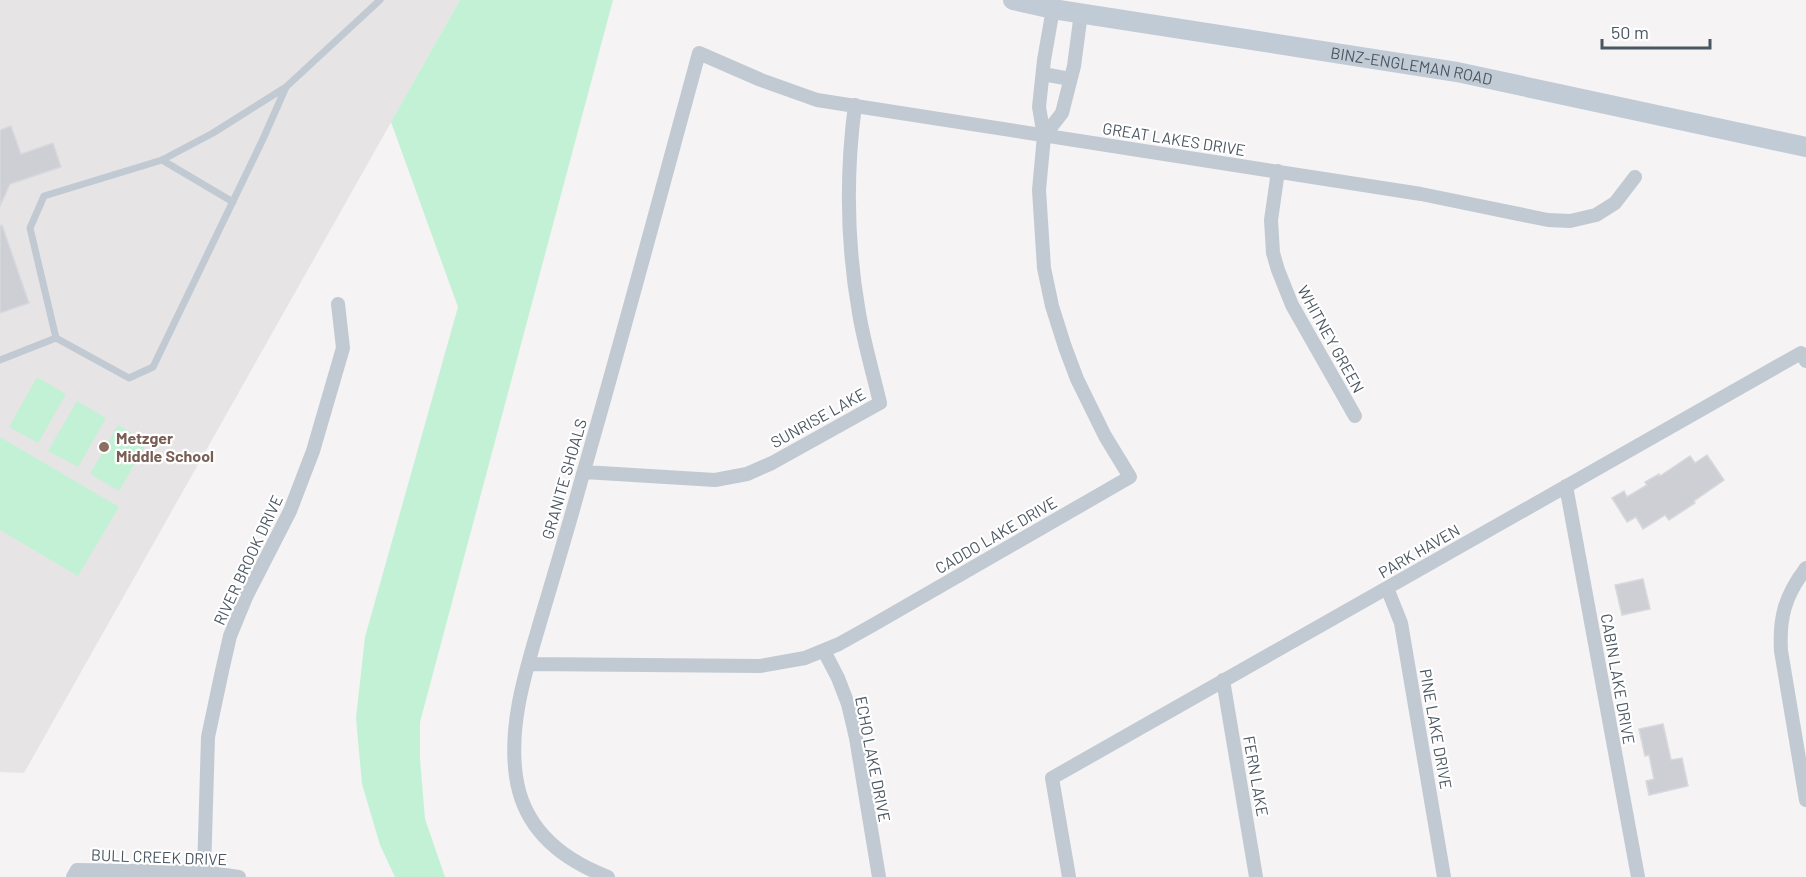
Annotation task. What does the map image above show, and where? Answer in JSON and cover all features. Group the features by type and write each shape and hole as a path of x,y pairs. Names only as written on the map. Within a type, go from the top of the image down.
{"street":[{"name":"BINZ-ENGLEMAN ROAD","path":"1013,0 1053,9 1457,72 1806,147"},
{"name":"CADDO LAKE DRIVE","path":"528,664 760,666 805,658 873,626 1130,477 1090,407 1065,347 1052,306 1044,268 1039,190 1044,136 1039,107 1053,9"},
{"path":"1044,136 1062,113 1081,13"},
{"name":"GREAT LAKES DRIVE","path":"699,53 794,93 817,100 1421,194 1529,218 1570,221 1596,215 1615,204 1635,177"},
{"name":"GRANITE SHOALS","path":"608,877 588,869 559,852 540,834 526,812 516,777 514,748 517,716 528,664 584,472 699,53"},
{"path":"1043,74 1070,79"},
{"name":"SUNRISE LAKE","path":"584,472 715,480 747,474 772,463 880,403 859,313 851,247 850,139 855,105"},
{"name":"WHITNEY GREEN","path":"1278,171 1271,220 1273,253 1278,270 1292,305 1355,416"},
{"name":"RIVER BROOK DRIVE","path":"204,872 208,737 230,636 246,597 290,511 313,451 343,348 338,304"},
{"name":"PARK HAVEN","path":"1069,877 1052,777 1566,486 1804,357"},
{"name":"CABIN LAKE DRIVE","path":"1566,486 1638,877"},
{"path":"1806,568 1785,604 1780,630 1781,651 1806,800"},
{"name":"PINE LAKE DRIVE","path":"1387,588 1401,623 1444,877"},
{"name":"ECHO LAKE DRIVE","path":"824,651 848,704 856,738 879,877"},
{"name":"FERN LAKE","path":"1223,680 1256,877"},
{"name":"BULL CREEK DRIVE","path":"75,874 204,872 239,877"}],"lane":[{"path":"286,87 153,367 129,378 56,338 30,228 44,196 162,160 213,134 286,87 380,0"},
{"path":"162,160 233,202"},
{"path":"0,360 56,338"}],"shaded area":[{"name":"Metzger Middle School","path":"0,0 460,0 24,773 0,772"}],"green space":[{"path":"460,0 613,0 420,722 420,759 425,819 445,877 395,877 380,845 362,784 356,718 365,637 458,307 391,122"},
{"path":"37,377 66,394 38,443 9,427"},
{"path":"77,401 106,418 78,467 48,451"},
{"path":"118,425 147,442 119,491 90,474"},
{"path":"0,437 119,507 78,576 0,530"}],"building":[{"path":"11,126 21,154 53,143 61,167 10,184 0,206 0,130"},
{"path":"2,225 29,303 0,313 0,226"},
{"path":"1707,455 1724,480 1669,520 1665,515 1643,529 1636,517 1627,522 1612,498 1624,491 1627,497 1647,485 1645,482 1659,474 1660,476 1690,456 1695,463"},
{"path":"1643,579 1650,609 1622,615 1615,585"},
{"path":"1663,724 1671,760 1682,758 1688,786 1649,795 1646,781 1654,779 1649,755 1645,756 1639,729"}],"place":[{"name":"Metzger Middle School","path":"104,447"}]}
